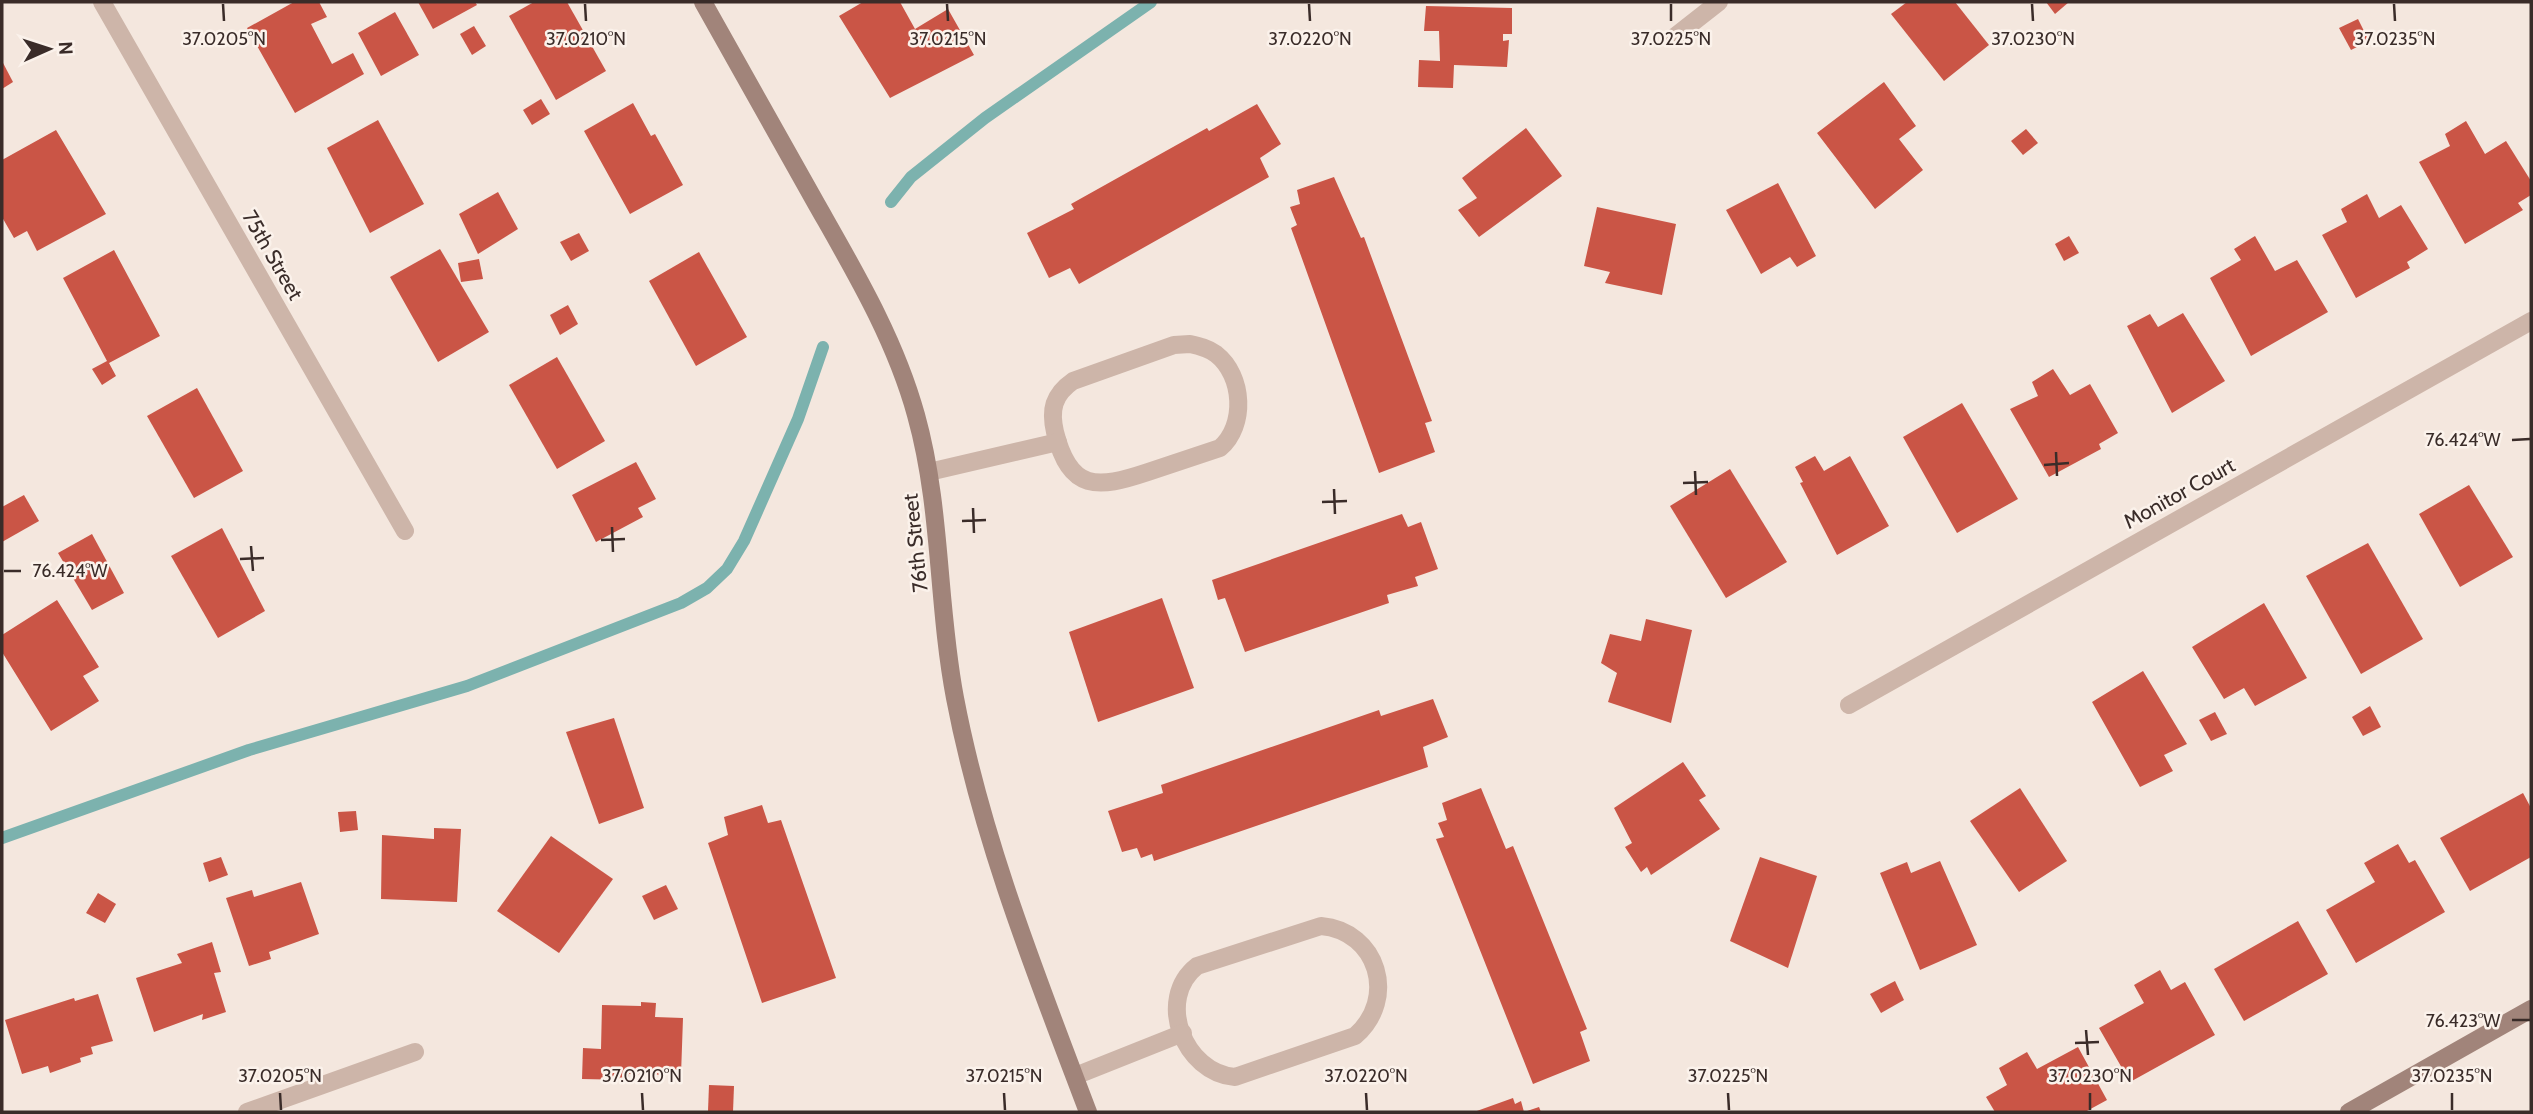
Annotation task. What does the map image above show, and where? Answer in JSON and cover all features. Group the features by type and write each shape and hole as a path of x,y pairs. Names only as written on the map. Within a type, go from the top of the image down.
{"street":[{"name":"75th Street","path":"102,2 405,531"},
{"name":"76th Street","path":"703,2 879,317 916,415 937,520 947,643 972,777 991,842 1088,1112"},
{"path":"1673,38 1720,2"},
{"name":"Monitor Court","path":"1849,705 2531,321"},
{"path":"1174,345 1204,347 1216,354 1226,366 1238,402 1239,417 1237,428 1220,449 1102,485 1088,483 1076,476 1068,467 1058,443 1052,416 1054,400 1073,381 1174,345"},
{"path":"929,472 1058,443"},
{"path":"1321,926 1340,928 1356,936 1374,967 1378,989 1377,1008 1369,1025 1355,1036 1235,1077 1220,1076 1205,1068 1191,1056 1183,1033 1174,1005 1178,987 1197,966 1321,926"},
{"path":"2349,1112 2531,1009"},
{"path":"1074,1076 1183,1033"},
{"path":"247,1112 415,1052"}],"building":[{"path":"294,2 319,2 327,17 311,24 332,64 353,53 364,74 295,113 247,28"},
{"path":"418,2 475,2 477,5 433,29"},
{"path":"534,2 567,2 606,71 556,100 509,16"},
{"path":"863,2 900,2 915,29 948,9 974,55 890,98 839,16"},
{"path":"1907,2 1955,2 1989,45 1944,81 1891,14"},
{"path":"2046,2 2069,2 2055,14"},
{"path":"1426,6 1512,8 1512,34 1503,34 1503,41 1509,40 1507,67 1454,65 1453,88 1418,87 1419,60 1440,61 1439,31 1424,31"},
{"path":"395,12 419,55 381,76 358,33"},
{"path":"2358,19 2369,41 2351,50 2339,28"},
{"path":"474,26 486,46 472,55 460,34"},
{"path":"2,61 13,82 2,89"},
{"path":"1884,82 1916,126 1899,139 1923,170 1875,209 1817,133"},
{"path":"541,99 550,114 532,125 523,110"},
{"path":"633,103 651,136 655,134 683,185 630,214 584,131"},
{"path":"1257,104 1281,144 1260,158 1269,177 1079,284 1070,268 1049,278 1027,233 1074,209 1071,204 1207,128 1209,131"},
{"path":"378,120 424,204 370,233 327,148"},
{"path":"2466,121 2485,154 2506,141 2531,181 2531,195 2518,203 2523,210 2465,244 2419,162 2450,146 2445,134"},
{"path":"1526,128 1562,176 1479,237 1458,210 1477,198 1462,178"},
{"path":"2026,129 2038,143 2023,155 2011,141"},
{"path":"56,130 106,214 37,251 27,231 14,238 2,217 2,160"},
{"path":"1334,177 1361,238 1364,237 1432,421 1425,423 1435,452 1379,473 1291,228 1297,225 1290,207 1300,204 1297,190"},
{"path":"1778,183 1816,256 1797,267 1790,257 1761,274 1726,210"},
{"path":"498,192 518,229 478,254 459,214"},
{"path":"2367,194 2379,218 2401,205 2428,249 2407,262 2410,268 2356,298 2322,235 2347,222 2341,209"},
{"path":"1597,207 1676,224 1662,295 1605,283 1610,272 1584,266"},
{"path":"579,233 589,251 571,261 560,242"},
{"path":"2069,236 2079,253 2064,261 2055,244"},
{"path":"2255,236 2275,271 2297,260 2328,312 2251,356 2210,278 2241,260 2234,249"},
{"path":"440,249 489,332 438,362 390,277"},
{"path":"114,250 160,336 109,363 116,376 102,385 92,369 107,361 63,278"},
{"path":"699,252 747,337 696,366 649,281"},
{"path":"479,259 483,279 461,282 458,263"},
{"path":"568,305 578,324 560,335 550,315"},
{"path":"2183,313 2225,381 2172,413 2127,326 2150,314 2158,327"},
{"path":"557,357 605,441 557,469 509,385"},
{"path":"2053,369 2070,395 2090,384 2118,433 2099,444 2101,449 2049,477 2010,409 2038,396 2032,382"},
{"path":"197,388 243,471 194,498 147,416"},
{"path":"1962,403 2018,499 1957,533 1903,437"},
{"path":"1815,456 1824,471 1850,456 1889,526 1837,555 1800,483 1803,482 1795,467"},
{"path":"636,462 656,499 638,508 643,517 596,542 572,495"},
{"path":"1730,469 1787,562 1726,598 1670,506"},
{"path":"2469,485 2513,557 2460,587 2419,514"},
{"path":"24,495 39,521 2,542 2,507"},
{"path":"1402,514 1408,527 1421,522 1438,569 1415,577 1418,586 1387,595 1389,603 1245,652 1225,598 1218,600 1212,580"},
{"path":"222,528 265,611 218,638 171,556"},
{"path":"92,534 124,593 92,610 58,553"},
{"path":"2368,543 2423,639 2361,674 2306,576"},
{"path":"1162,598 1194,688 1098,722 1069,632"},
{"path":"57,600 99,667 83,676 99,701 51,731 2,652 2,635"},
{"path":"2264,603 2307,678 2255,706 2244,688 2224,699 2192,647"},
{"path":"1646,619 1692,630 1671,723 1608,702 1617,673 1601,663 1610,634 1641,641"},
{"path":"2143,671 2187,744 2164,755 2173,771 2140,787 2092,702"},
{"path":"1433,699 1448,737 1423,747 1428,767 1154,861 1152,854 1141,858 1137,848 1122,852 1108,811 1163,793 1161,785 1379,710 1381,716"},
{"path":"2370,706 2381,727 2363,736 2352,717"},
{"path":"2215,712 2227,734 2211,741 2199,720"},
{"path":"614,718 644,808 599,824 566,732"},
{"path":"1683,762 1706,796 1699,800 1720,829 1651,875 1647,867 1641,872 1625,847 1632,843 1614,808"},
{"path":"1481,788 1506,849 1513,846 1587,1029 1580,1032 1590,1061 1533,1084 1436,839 1444,837 1438,823 1447,820 1442,803"},
{"path":"2020,788 2067,861 2019,892 1970,821"},
{"path":"2523,793 2531,808 2531,857 2470,891 2440,838"},
{"path":"762,805 768,823 781,820 836,978 762,1003 708,843 728,835 724,817"},
{"path":"356,811 358,830 340,832 338,812"},
{"path":"434,828 461,829 457,902 381,899 382,835 434,839"},
{"path":"551,836 613,879 559,953 497,911"},
{"path":"2398,844 2409,863 2415,860 2445,912 2356,963 2326,910 2375,882 2364,863"},
{"path":"221,857 228,875 209,882 203,863"},
{"path":"1760,857 1817,876 1788,968 1730,941"},
{"path":"1940,861 1977,945 1920,970 1880,873 1907,862 1911,873"},
{"path":"301,882 319,934 269,952 271,959 249,966 226,898 252,890 254,897"},
{"path":"666,885 678,909 654,920 642,896"},
{"path":"98,893 116,904 105,923 86,913"},
{"path":"2298,921 2328,974 2244,1021 2214,969"},
{"path":"212,942 221,972 214,973 226,1012 202,1020 203,1014 154,1032 136,978 182,963 177,954"},
{"path":"2160,970 2171,990 2185,982 2215,1035 2130,1082 2099,1028 2144,1003 2134,985"},
{"path":"1895,981 1904,1000 1881,1013 1870,994"},
{"path":"98,994 113,1041 91,1047 93,1054 80,1058 81,1062 50,1073 48,1066 22,1074 5,1020 74,998 75,1001"},
{"path":"641,1002 656,1003 655,1017 683,1018 681,1075 629,1074 629,1080 582,1079 583,1048 601,1049 602,1005 641,1006"},
{"path":"2078,1047 2107,1100 2085,1112 1995,1112 1986,1097 2007,1085 1999,1068 2027,1052 2037,1069"},
{"path":"709,1085 734,1086 733,1112 708,1111"},
{"path":"1513,1098 1515,1104 1521,1101 1524,1112 1474,1112"},
{"path":"1539,1107 1541,1112 1524,1112"}],"waterway":[{"path":"891,202 911,177 985,118 1151,2"},
{"path":"2,838 249,750 467,686 681,603 707,588 727,569 744,541 798,419 823,347"}]}
